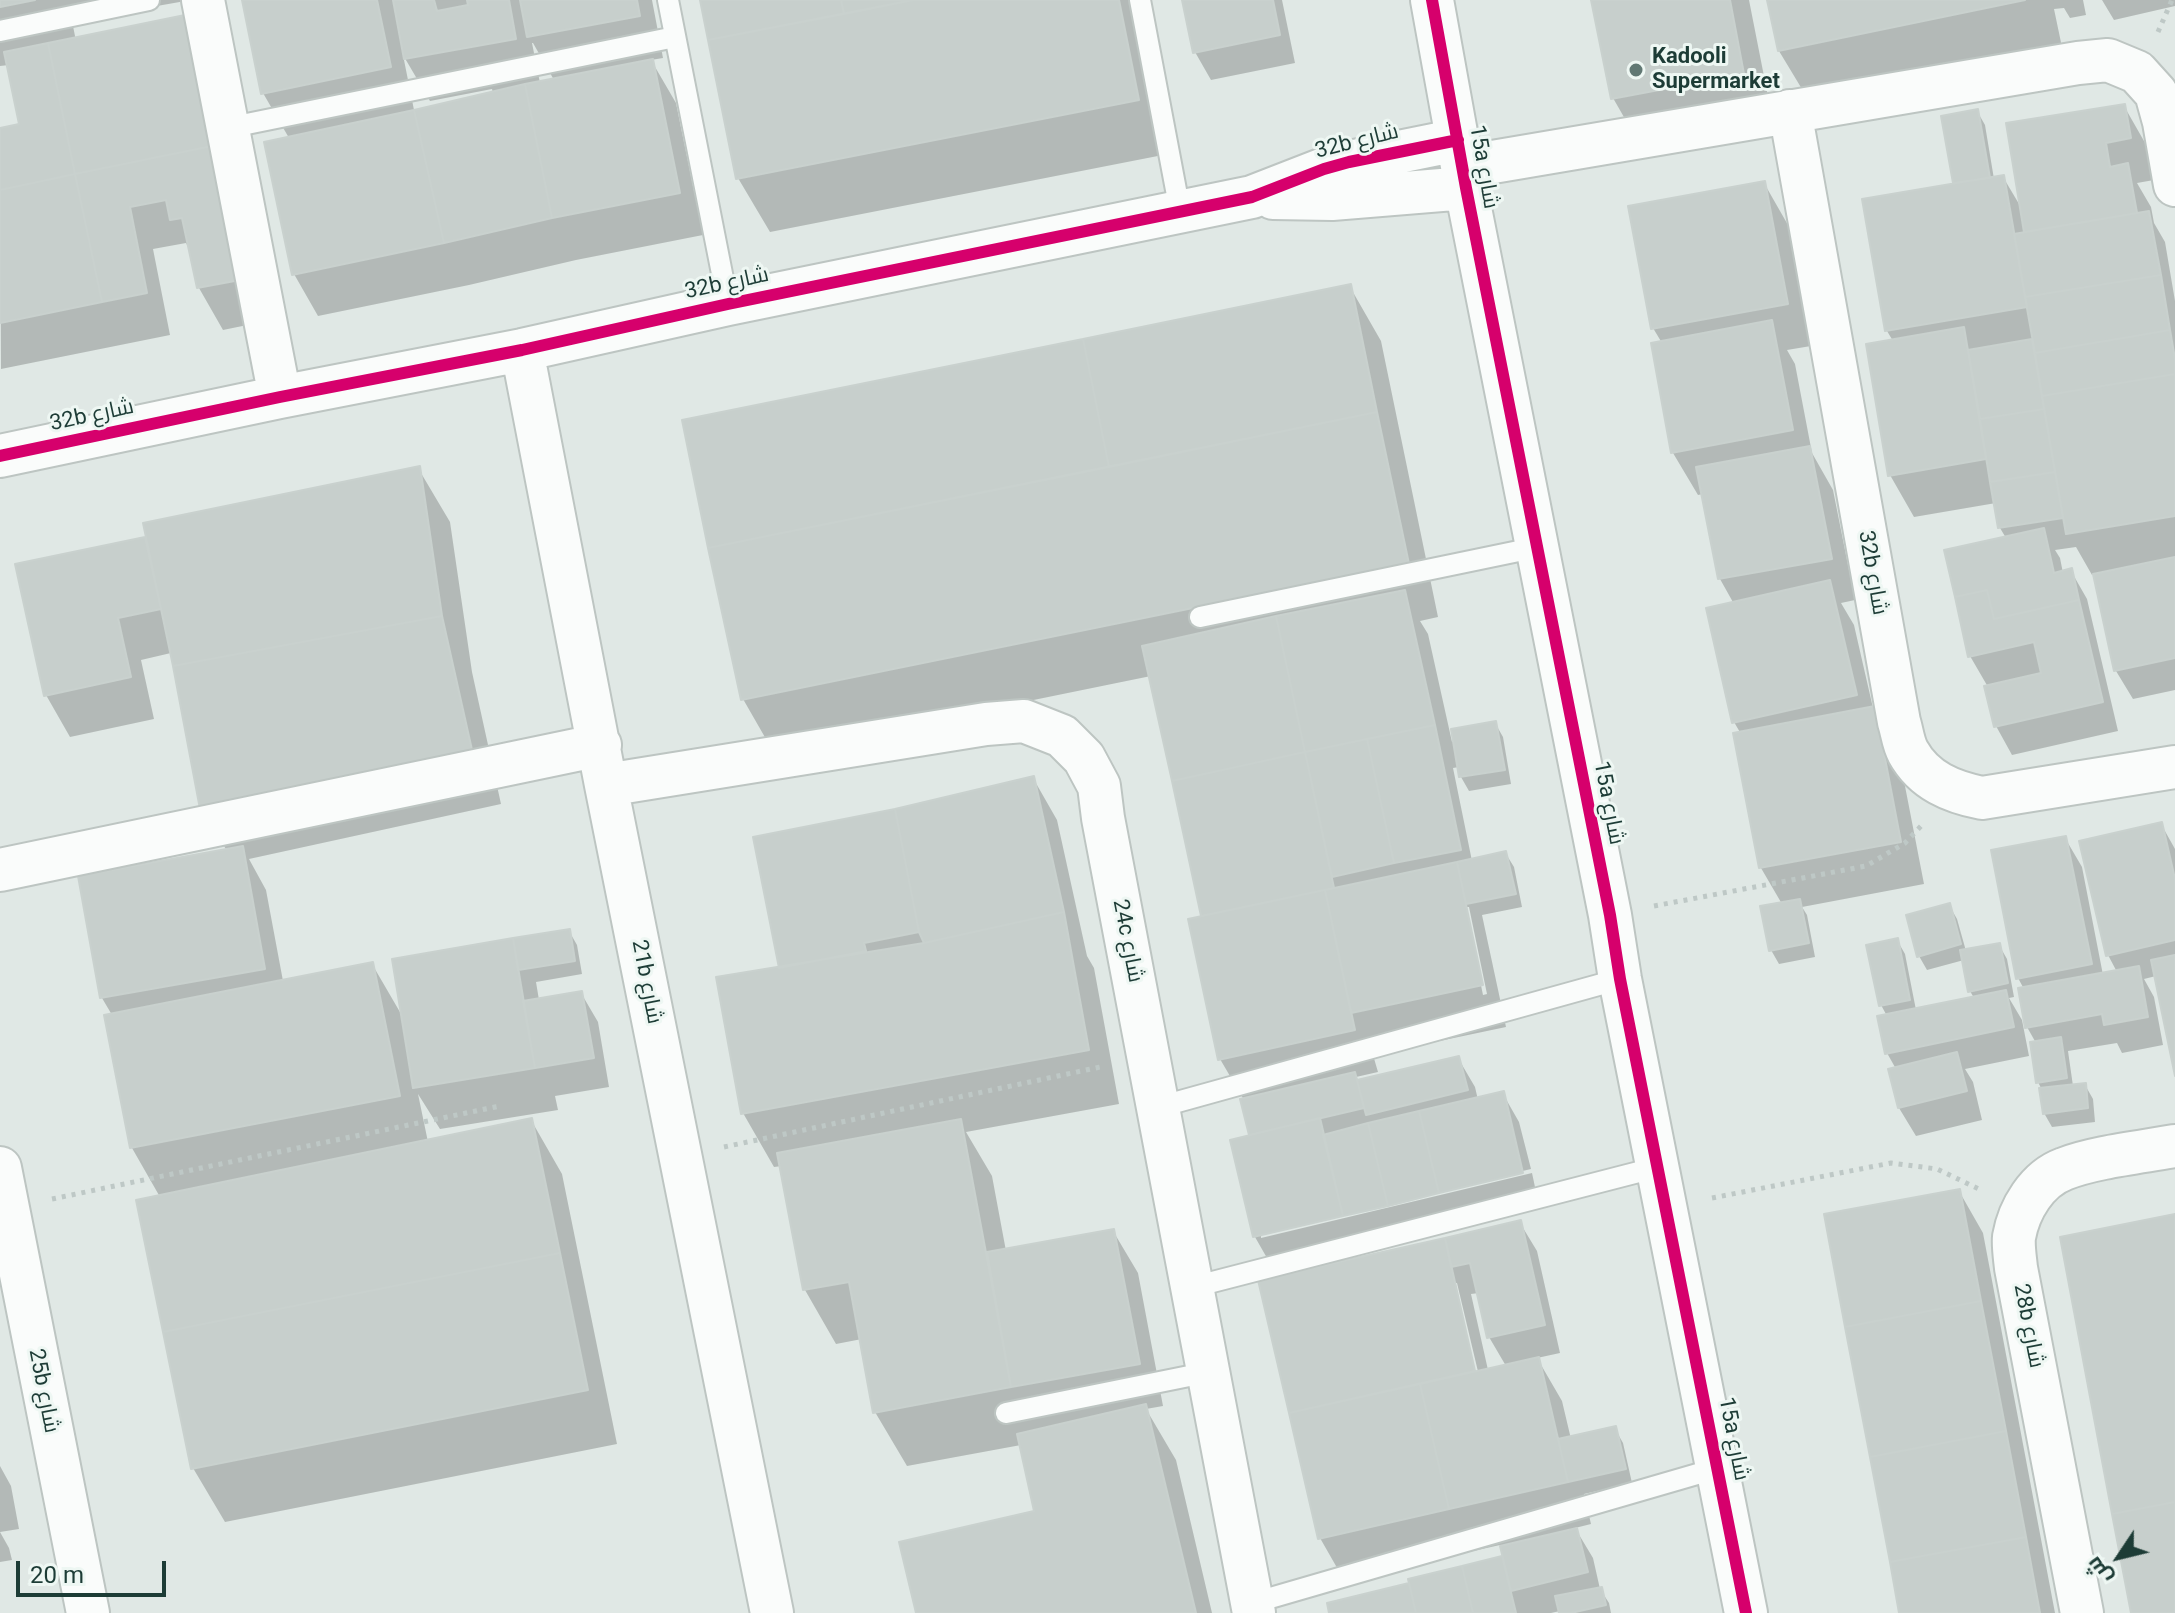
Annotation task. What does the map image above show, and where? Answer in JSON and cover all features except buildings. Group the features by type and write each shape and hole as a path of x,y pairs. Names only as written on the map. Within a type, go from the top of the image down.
{"street":[{"path":"203,0 280,397"},
{"name":"15a شارع","path":"1432,0 1620,979 1746,1613"},
{"name":"32b شارع","path":"0,456 1252,197 1332,199 1462,165 2078,63 2108,60 2137,72 2156,93 2175,185"},
{"name":"32b شارع","path":"1790,111 1899,722 1908,752 1927,776 1954,792 1982,798 2175,767"},
{"name":"21b شارع","path":"522,350 772,1613"},
{"name":"24c شارع","path":"0,870 603,765 1024,721 1062,736 1084,758 1099,786 1254,1608"},
{"path":"2021,1211 2038,1187 2062,1169 2175,1146"},
{"name":"25b شارع","path":"0,1168 8,1208 12,1296 88,1613"},
{"name":"28b شارع","path":"2021,1211 2014,1239 2016,1268 2082,1613"}],"lane":[{"path":"0,31 149,0"},
{"path":"668,0 728,304"},
{"path":"1140,0 1180,211"},
{"path":"227,128 675,37"},
{"path":"1200,617 1538,547"},
{"path":"1159,1107 1620,979"},
{"path":"1193,1287 1662,1187"},
{"path":"1006,1413 1209,1372"},
{"path":"1254,1608 1718,1468"}],"path":[{"path":"1610,915 1866,866 1905,843 1954,792"},
{"path":"680,1156 1149,1057"},
{"path":"8,1208 500,1106"},
{"path":"1662,1187 1891,1163 1937,1169 2021,1211"}],"cycle path":[{"path":"1432,0 1466,188 1746,1613"},
{"path":"0,456 1252,197 1349,162 1458,140"}],"place":[{"name":"Kadooli Supermarket","path":"1636,70"}]}
